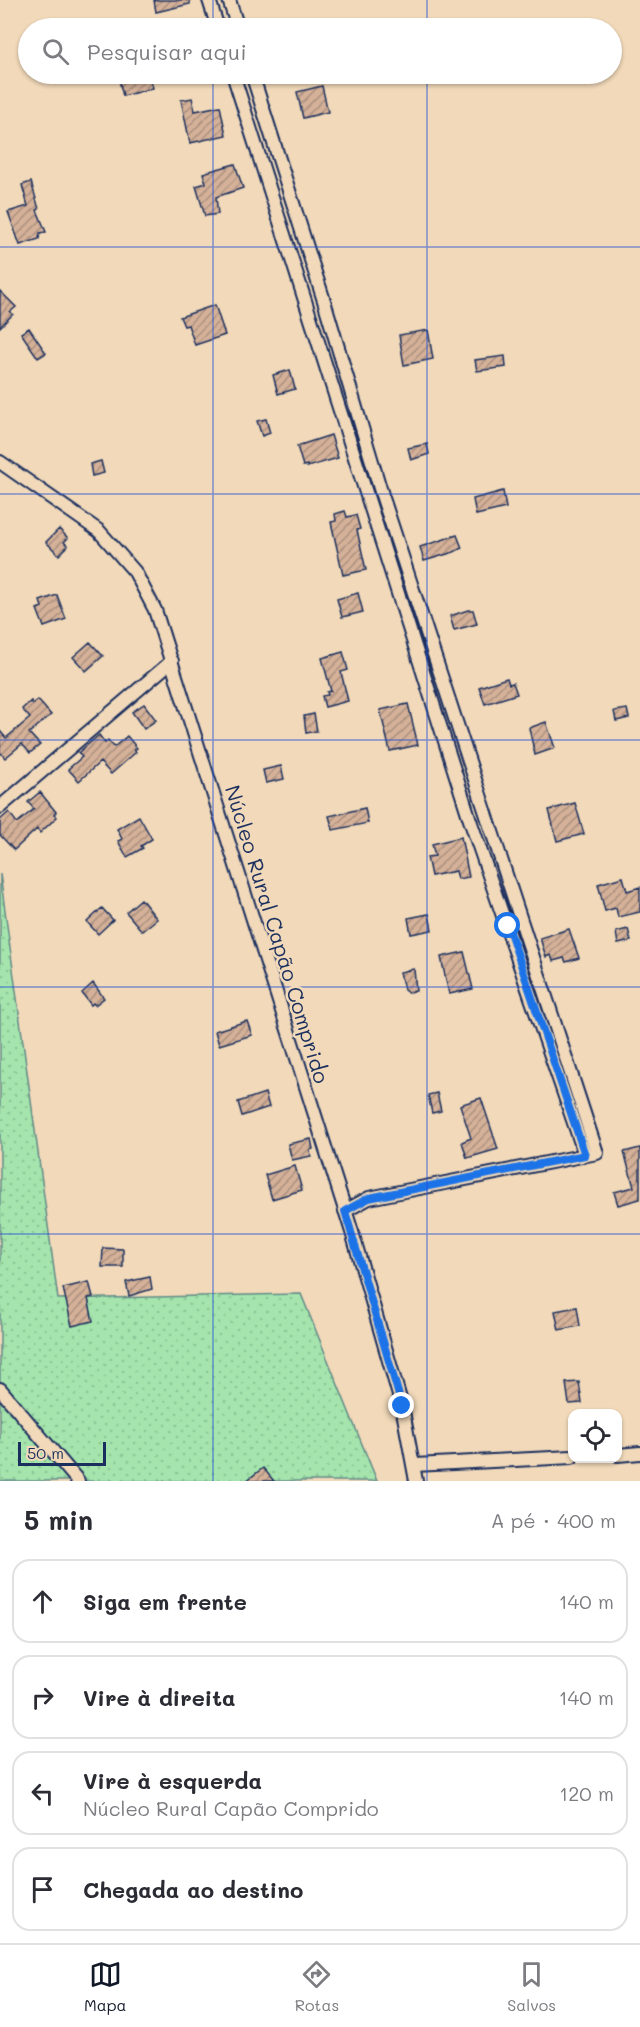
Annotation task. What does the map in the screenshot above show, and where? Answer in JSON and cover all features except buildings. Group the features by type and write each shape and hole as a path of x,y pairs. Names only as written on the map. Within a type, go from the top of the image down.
{"street":[{"path":"209,0 215,18"},
{"path":"229,0 235,18"},
{"path":"236,84 386,561 448,750 591,1154"},
{"path":"255,84 382,495 465,744 591,1154"},
{"path":"249,121 266,116"},
{"path":"300,281 316,276"},
{"name":"Núcleo Rural Capão Comprido","path":"0,462 99,531 135,572 155,610 345,1211 402,1406 415,1465 416,1481"},
{"path":"0,807 172,661"},
{"path":"448,750 465,744"},
{"path":"345,1211 369,1198 591,1154"},
{"path":"0,1389 78,1481"},
{"path":"622,1455 640,1453"},
{"path":"415,1465 568,1457"}],"green space":[{"path":"0,874 58,1299 301,1294 377,1481 0,1481"}],"route":[{"path":"402,1406 345,1211 369,1198 585,1155 508,926"}]}
